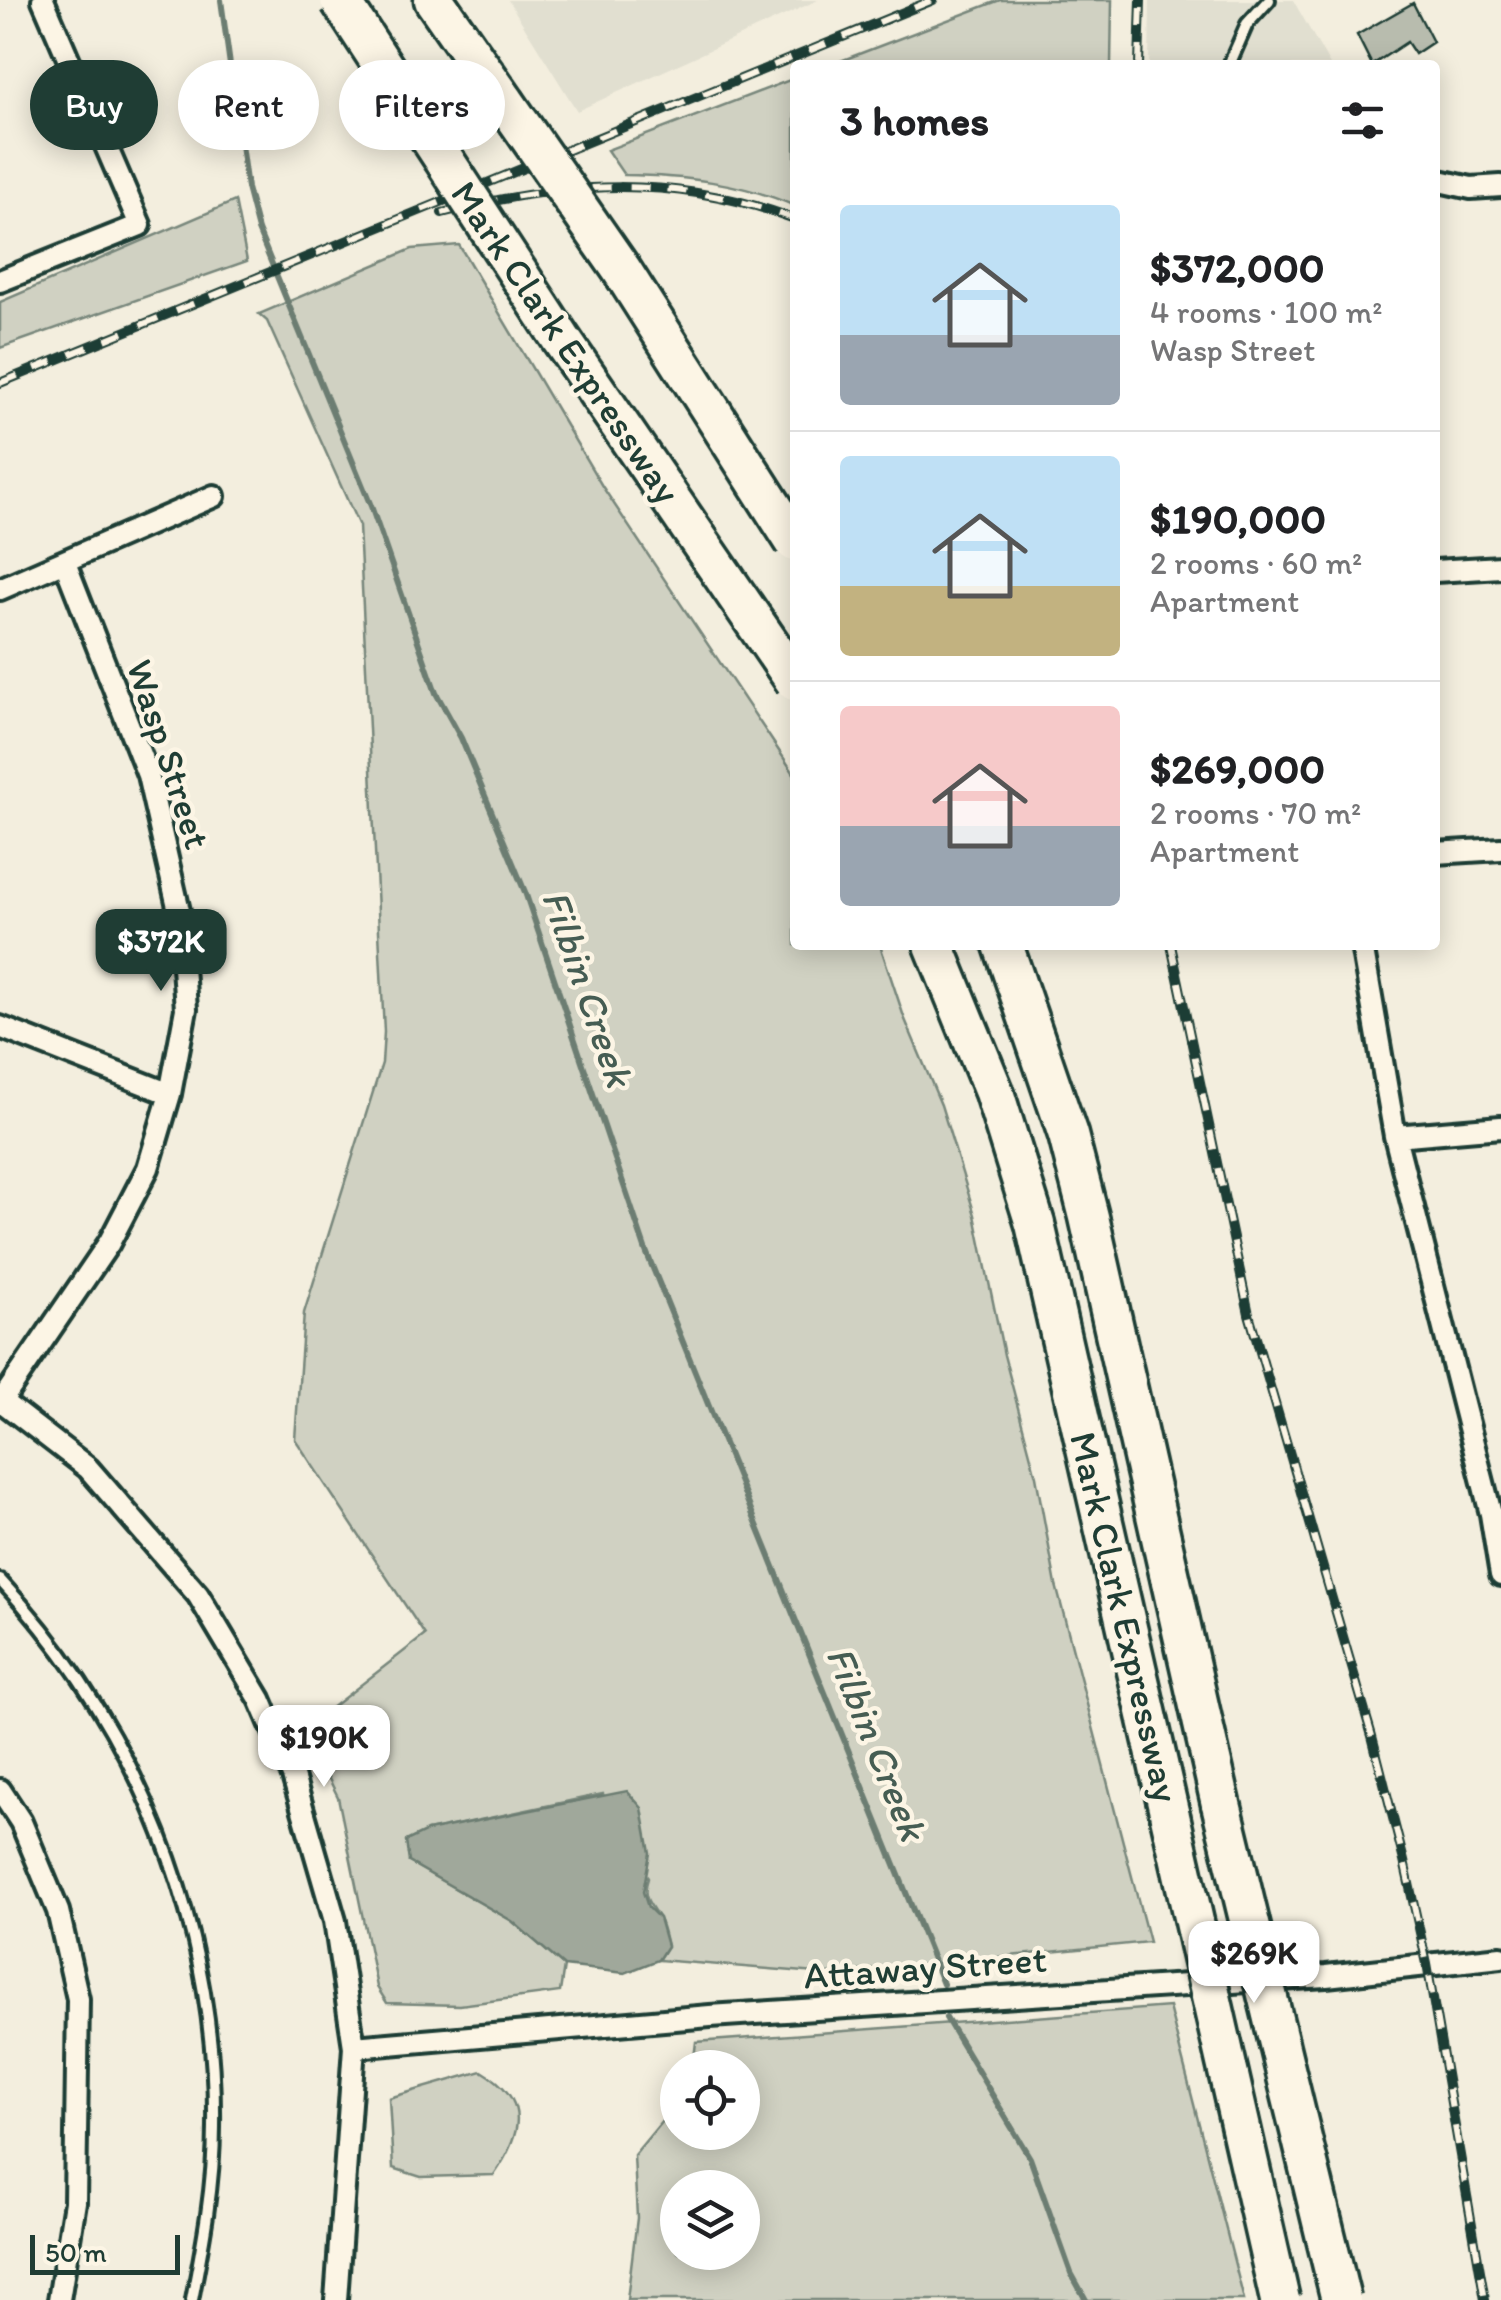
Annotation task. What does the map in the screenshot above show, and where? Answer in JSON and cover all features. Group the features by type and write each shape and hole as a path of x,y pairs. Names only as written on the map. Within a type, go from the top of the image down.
{"highway":[{"path":"321,0 367,60"},
{"name":"Mark Clark Expressway","path":"340,0 378,60"},
{"path":"434,0 621,269 790,534"},
{"name":"Mark Clark Expressway","path":"435,150 790,674"},
{"name":"Mark Clark Expressway","path":"936,950 994,1092 1035,1224 1280,2300"},
{"name":"Mark Clark Expressway","path":"1005,950 1063,1119 1090,1216 1216,1785 1341,2300"}],"street":[{"path":"0,281 140,226 44,0"},
{"path":"1440,181 1470,188 1501,186"},
{"path":"0,589 214,496"},
{"name":"Wasp Street","path":"0,1401 109,1243 148,1168 170,1094 186,1009 179,911 148,776 65,563"},
{"path":"1440,571 1501,568"},
{"path":"1440,853 1501,848"},
{"path":"1363,950 1395,1136 1491,1514 1501,1575"},
{"path":"0,1026 170,1094"},
{"path":"1395,1136 1501,1127"},
{"path":"0,1401 88,1468 198,1595 260,1699 293,1776 336,1921 354,2046 336,2300"},
{"path":"0,1790 22,1822 58,1911 78,1999 74,2202 59,2300"},
{"name":"Attaway Street","path":"354,2046 710,2016 1326,1976 1501,1957"}],"lane":[{"path":"1231,60 1247,24 1268,0"},
{"path":"0,1580 66,1660 126,1756 177,1879 196,1951 209,2025 214,2129 210,2192 192,2300"}],"shaded area":[{"path":"508,0 818,0 577,111"},
{"path":"1000,0 1112,0 1111,60 843,60"},
{"path":"1150,0 1293,0 1327,60 1149,60"},
{"path":"790,80 790,204 711,182 624,175 607,150"},
{"path":"235,201 247,261 0,348 0,302"},
{"path":"459,245 602,486 790,768 790,950 882,950 904,1017 941,1105 975,1215 1004,1355 1036,1476 1056,1585 1149,1942 829,1974 658,1960 667,1946 646,1896 648,1878 603,1794 427,1831 409,1862 512,1921 564,1966 560,1992 460,2005 387,2003 377,1987 338,1797 304,1729 425,1635 295,1439 304,1313 382,1063 384,1032 359,526 267,321 259,314 412,249"},
{"path":"627,1791 642,1808 650,1853 643,1892 648,1907 659,1918 667,1946 658,1960 625,1973 564,1966 512,1921 409,1862 406,1841 427,1831"},
{"path":"1169,2007 1244,2300 627,2300 637,2218 634,2155 660,2124 660,2150 760,2150 760,2050 695,2050 696,2042"},
{"path":"482,2071 508,2094 517,2118 511,2146 494,2175 421,2177 393,2168 389,2098"}],"building":[{"path":"1413,3 1433,42 1415,54 1407,42 1380,60 1370,60 1357,35"}],"waterway":[{"name":"Filbin Creek","path":"221,0 247,188 258,230 371,506 436,693 461,738 525,892 646,1251 943,1984"},
{"name":"Filbin Creek","path":"946,2018 1030,2158 1071,2273 1086,2300"}],"railway":[{"path":"0,383 933,0"},
{"path":"1139,60 1141,0"},
{"path":"442,213 532,194 619,187 706,195 790,217"},
{"path":"1172,950 1249,1314 1372,1736 1404,1861 1427,1964 1485,2300"}]}
